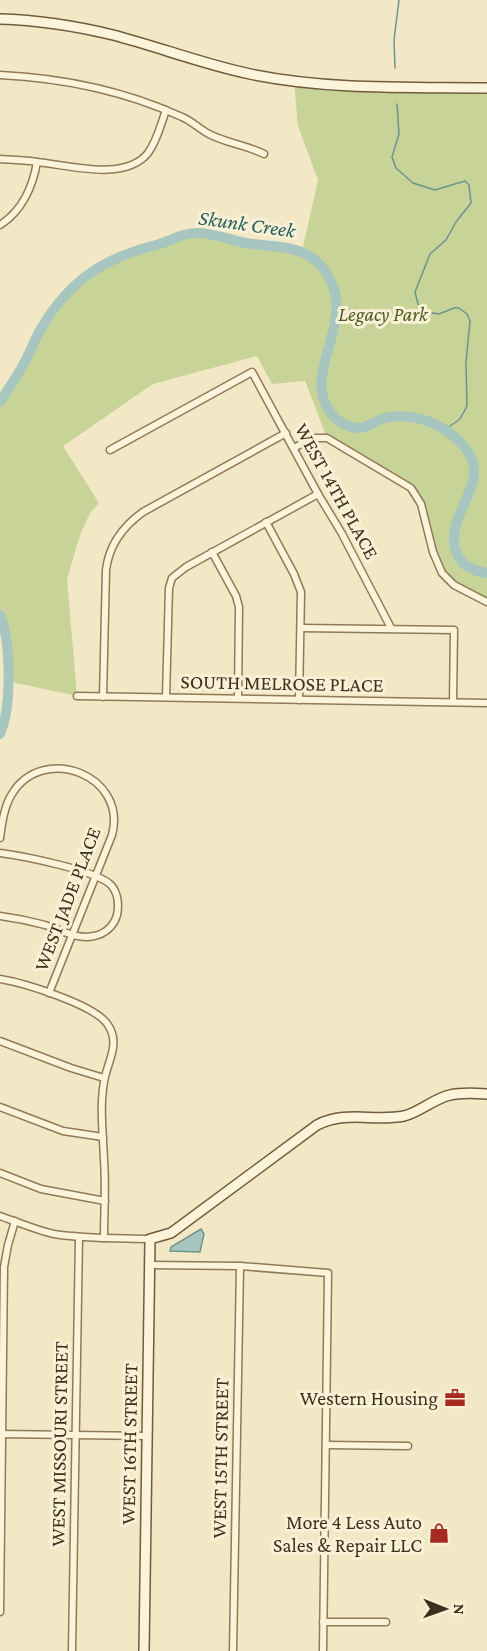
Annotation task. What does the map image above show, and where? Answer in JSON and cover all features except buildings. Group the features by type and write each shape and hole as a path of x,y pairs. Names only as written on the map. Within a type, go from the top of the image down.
{"street":[{"path":"0,19 54,24 114,36 223,68 267,77 322,84 373,87 487,88"},
{"path":"0,75 49,79 114,93 166,110 183,117 209,134 248,146 264,154"},
{"path":"0,159 93,169 111,169 133,164 148,153 166,110"},
{"path":"0,225 13,215 25,199 37,162"},
{"name":"WEST 14TH PLACE","path":"110,450 252,372 341,532 391,628"},
{"path":"103,697 106,570 109,552 120,533 143,512 286,433"},
{"path":"294,448 312,438 327,438 407,484 422,504 433,552 442,573 454,585 487,602"},
{"path":"166,697 170,581 186,567 318,494"},
{"path":"266,522 299,587 302,600 299,700"},
{"path":"212,552 236,596 239,608 238,698"},
{"path":"301,628 454,630 453,702"},
{"name":"SOUTH MELROSE PLACE","path":"77,696 487,703"},
{"name":"WEST JADE PLACE","path":"0,838 9,799 17,787 40,772 68,769 80,772 94,780 109,798 112,807 113,830 49,993"},
{"path":"0,853 50,862 96,877 107,882 114,889 118,903 116,918 111,927 93,937 73,935 32,922 0,916"},
{"path":"0,979 49,993 102,1017 109,1026 114,1040 113,1052 104,1078 102,1109 104,1238"},
{"path":"0,1041 104,1078"},
{"path":"0,1216 43,1231 79,1237 150,1239 171,1233 314,1126 328,1119 350,1116 387,1118 404,1116 449,1095 487,1094"},
{"path":"0,1107 63,1131 103,1137"},
{"path":"0,1173 41,1188 105,1201"},
{"path":"0,1612 4,1267 15,1221"},
{"name":"WEST MISSOURI STREET","path":"72,1651 79,1237"},
{"name":"WEST 16TH STREET","path":"144,1651 150,1239"},
{"path":"149,1265 240,1266 328,1273 322,1651"},
{"name":"WEST 15TH STREET","path":"233,1651 240,1266"},
{"path":"1,1434 148,1436"},
{"path":"326,1445 408,1446"},
{"path":"323,1622 386,1622"}],"green space":[{"name":"Legacy Park","path":"294,81 487,88 487,602 454,585 442,573 418,497 399,479 327,438 305,381 272,384 257,356 153,384 63,446 99,503 90,513 80,535 67,579 77,696 7,681 7,642 0,615 0,402 60,299 77,282 105,263 134,250 192,232 223,236 247,244 302,251 318,180 298,126"}],"water":[{"path":"201,1229 204,1234 200,1252 170,1251 171,1247"}],"waterway":[{"path":"395,68 394,40 399,0"},
{"path":"397,104 399,134 392,157 396,168 413,183 435,190 465,181 469,185 471,203 446,240 430,254 415,292 418,304 426,312 439,314 459,308 467,314 470,321 466,362 467,406 460,419 446,429"},
{"name":"Skunk Creek","path":"0,402 40,331 64,296 104,264 137,250 161,244 185,234 195,233 299,251 318,262 332,284 336,300 336,316 322,378 322,393 327,407 338,420 348,426 358,428 389,417 412,417 444,429 461,443 473,461 474,470 471,488 456,525 454,543 463,563 470,568 487,573"},
{"name":"Skunk Creek","path":"0,615 4,627 9,674 7,708 0,734"}],"place":[{"name":"Western Housing","path":"455,1398"},
{"name":"More 4 Less Auto Sales & Repair LLC","path":"439,1533"}]}
